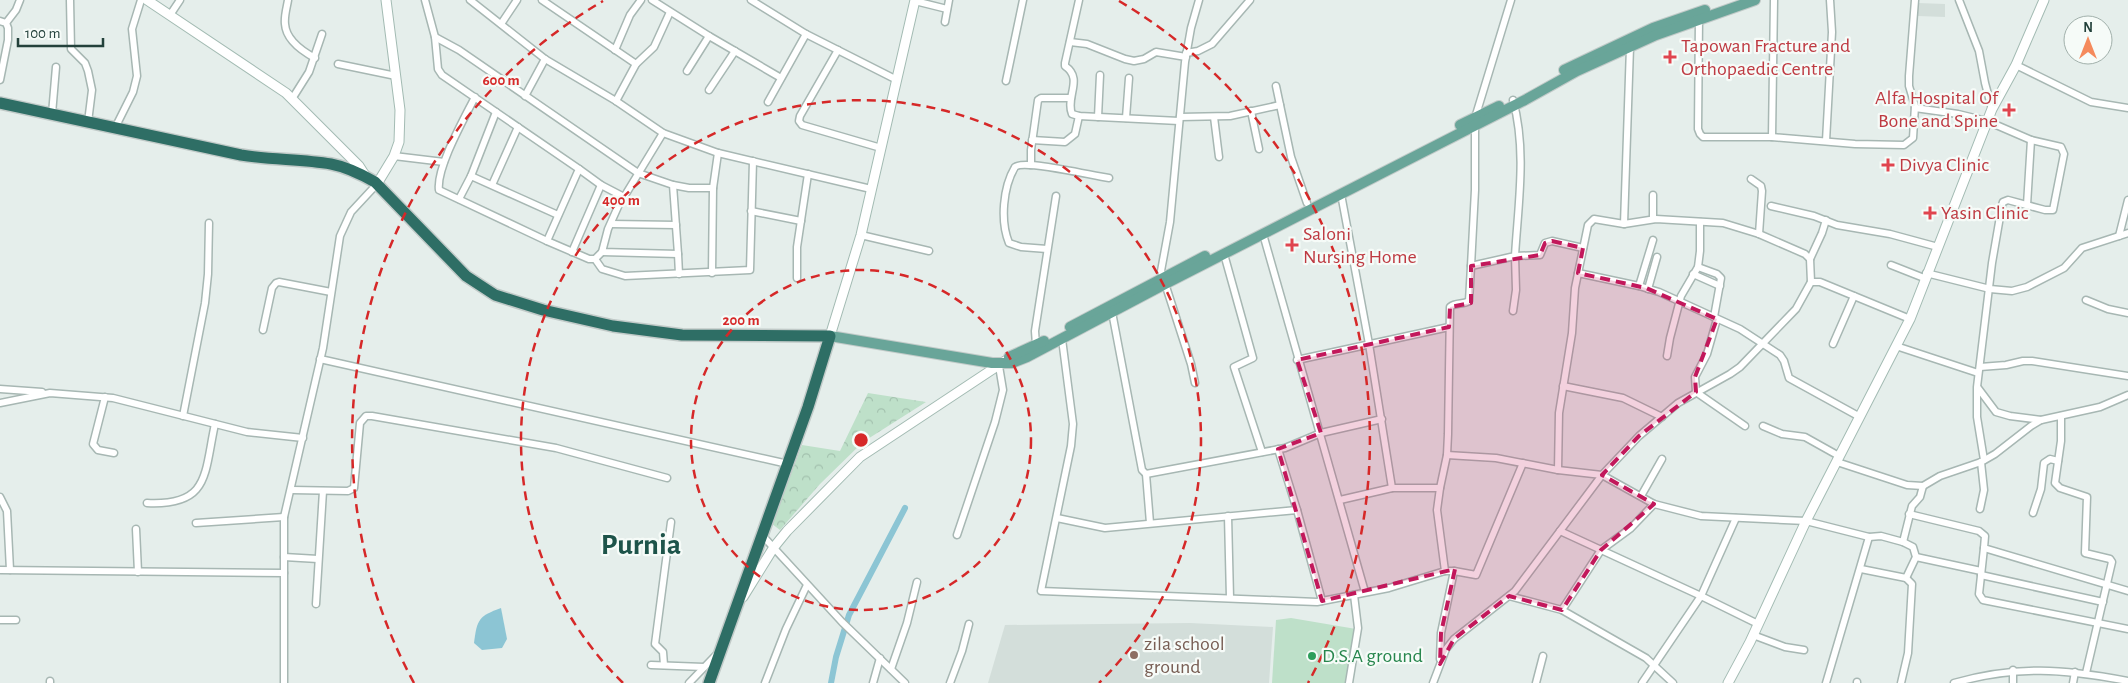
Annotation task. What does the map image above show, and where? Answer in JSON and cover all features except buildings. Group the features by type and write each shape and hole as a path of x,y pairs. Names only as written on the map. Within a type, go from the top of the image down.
{"highway":[{"path":"0,103 260,158 332,164 357,172 377,184 466,276 495,295 543,310 613,326 682,335 830,336 788,464 709,683"}],"main road":[{"path":"998,364 1164,280 1307,204 1577,71 1734,0"},
{"path":"1514,103 1574,65 1630,38 1755,0"},
{"path":"830,336 998,364 1012,362 1027,357 1062,339 1112,312 1164,280 1224,254 1475,122"}],"street":[{"path":"0,80 2,61 8,40 8,28 3,22 16,10 20,0"},
{"path":"70,0 71,49 85,63 92,90 88,122"},
{"path":"115,128 133,92 137,76 132,29 141,0"},
{"path":"147,0 286,93 359,166 366,177"},
{"path":"170,15 180,0"},
{"path":"288,0 284,23 288,34 302,52 315,58"},
{"path":"284,683 284,517 292,490 320,359 340,236 351,212 377,184 394,156 399,142 400,110 388,0"},
{"path":"425,0 435,37 438,69 442,75 601,185 624,197"},
{"path":"471,0 546,59 616,101 663,133 718,153 871,189"},
{"path":"501,24 517,0"},
{"path":"542,0 636,64"},
{"path":"615,50 630,15 640,0"},
{"path":"652,0 781,78"},
{"path":"751,0 806,34 897,80"},
{"path":"945,22 949,0"},
{"path":"1006,81 1023,0"},
{"path":"1078,0 1065,66 1074,75 1070,111 1079,116 1180,119 1214,117 1280,105"},
{"path":"1195,384 1191,364 1162,271 1170,222 1186,55 1199,0"},
{"path":"1070,42 1087,44 1134,61 1144,59 1156,52 1186,55 1212,44 1250,0"},
{"path":"1445,572 1437,510 1447,455 1450,306 1469,301 1475,190 1475,122 1511,0"},
{"path":"1772,137 1774,0"},
{"path":"1826,141 1832,32 1830,0"},
{"path":"1699,16 1698,129 1700,134 1709,138 1772,137 1904,145 1912,138 1915,108 1909,86 1915,0"},
{"path":"1959,0 1978,51 1984,84 1992,109"},
{"path":"1728,683 1753,635 1806,521 1910,319 1925,276 1992,109 2016,65 2044,0"},
{"path":"830,336 861,235 915,1 947,9"},
{"path":"616,101 636,64 654,47 670,12"},
{"path":"292,99 309,72 322,34"},
{"path":"768,102 806,34"},
{"path":"687,71 709,36"},
{"path":"435,37 460,50 638,173 673,185 689,188 713,188"},
{"path":"1624,224 1630,47"},
{"path":"838,50 800,116 799,122 802,125 881,148"},
{"path":"709,90 735,51"},
{"path":"525,96 546,59"},
{"path":"338,64 396,76"},
{"path":"2016,65 2091,102 2128,108"},
{"path":"52,114 56,67"},
{"path":"1098,117 1100,75"},
{"path":"1126,118 1129,78"},
{"path":"1276,86 1292,157 1307,204"},
{"path":"475,97 444,162 438,181 439,190 589,259 595,259 602,252 611,224 624,197 663,133"},
{"path":"1031,164 1032,140 1038,100 1071,98"},
{"path":"1513,311 1516,290 1515,256 1521,160 1519,124 1514,103"},
{"path":"1915,108 1958,114 1988,121 2030,140 2061,147 2064,154 2053,210 2045,210 2008,200 2002,205 1977,387 1977,417 1984,490 1980,509"},
{"path":"1250,111 1259,149"},
{"path":"459,199 471,176 496,112"},
{"path":"1032,140 1065,142 1075,134 1079,116"},
{"path":"1214,117 1219,157"},
{"path":"492,185 518,127"},
{"path":"2027,205 2030,140"},
{"path":"712,273 713,188 718,153"},
{"path":"394,156 444,162"},
{"path":"595,259 602,269 619,275 712,273 750,270 753,161"},
{"path":"1047,250 1012,245 1006,235 1004,215 1006,198 1012,172 1018,164 1031,164 1109,178"},
{"path":"547,241 579,169"},
{"path":"797,278 797,247 808,174"},
{"path":"471,176 558,215"},
{"path":"1751,179 1761,186 1762,191 1759,234"},
{"path":"572,252 601,185"},
{"path":"673,185 679,274"},
{"path":"1341,194 1369,344 1392,488"},
{"path":"1653,195 1653,219"},
{"path":"1036,345 1035,332 1056,196"},
{"path":"2120,236 2128,200"},
{"path":"1772,206 1826,220 1837,225 1890,234 1938,247"},
{"path":"751,212 801,221"},
{"path":"1558,470 1558,413 1572,334 1575,288 1588,225 1594,219 1624,224 1653,219 1723,223 1759,234 1805,254 1810,259"},
{"path":"1433,683 1446,649 1454,639 1515,591 1602,475 1633,441 1678,403 1730,374 1764,343 1796,309 1811,282 1810,259 1826,220"},
{"path":"1667,356 1680,300 1698,267 1700,222"},
{"path":"183,416 205,303 208,274 209,223"},
{"path":"611,224 676,225"},
{"path":"1263,234 1366,592"},
{"path":"1891,266 1925,276 1990,289 2012,291 2027,287 2064,268 2082,248 2128,234"},
{"path":"861,235 928,250"},
{"path":"1638,286 1653,240"},
{"path":"1471,266 1515,256 1540,255 1545,243 1552,241 1583,248"},
{"path":"602,252 678,254"},
{"path":"1224,254 1253,358 1234,368 1262,452"},
{"path":"1648,289 1657,257"},
{"path":"1696,392 1695,377 1706,354 1716,318 1720,286 1720,275 1698,267"},
{"path":"1578,273 1638,286 1680,300 1740,329 1780,355 1789,378 1860,417"},
{"path":"1693,274 1720,286"},
{"path":"1811,282 1820,282 1910,319"},
{"path":"263,330 272,288 276,283 331,292"},
{"path":"1833,344 1854,296"},
{"path":"2086,300 2108,309 2128,313"},
{"path":"1112,312 1142,470 1146,474 1150,523"},
{"path":"1298,360 1449,327"},
{"path":"1062,339 1073,424 1071,446 1041,591 1322,601 1354,595 1445,572 1454,571 1476,575 1523,463"},
{"path":"1896,346 1979,370 2032,360 2128,376"},
{"path":"320,359 788,464"},
{"path":"737,608 774,547 787,531 860,457 998,364 1003,390 995,422 956,535"},
{"path":"1563,386 1622,398 1662,417"},
{"path":"1977,387 1996,412 2041,420"},
{"path":"0,389 106,397 247,432 303,438"},
{"path":"1696,392 1745,426"},
{"path":"0,403 50,393"},
{"path":"1903,542 1909,514 1923,486 1940,476 1982,461 2041,420 2100,408 2128,396"},
{"path":"106,397 93,444 98,450 114,453"},
{"path":"292,490 348,491 354,488 360,424 366,416 556,448 667,478"},
{"path":"2061,416 2057,486 2087,497 2084,553 2112,560 2086,673"},
{"path":"1146,474 1278,449 1321,433 1382,419"},
{"path":"147,502 166,504 189,496 198,490 202,481 214,424"},
{"path":"1763,426 1782,434 1805,437 1838,459 1907,485 1923,486"},
{"path":"1278,449 1298,510 1322,601"},
{"path":"1447,455 1496,458 1558,470 1602,475 1654,504 1701,516 1806,521 1869,537 1881,536 1913,547 1916,557 1906,578"},
{"path":"1641,496 1662,459"},
{"path":"2033,513 2041,489 2044,463 2050,460 2058,461"},
{"path":"1340,500 1392,488 1440,488"},
{"path":"316,604 323,491"},
{"path":"0,497 6,511 10,570"},
{"path":"1562,610 1601,550 1631,528 1654,504"},
{"path":"1057,518 1104,528 1298,510"},
{"path":"1909,514 1978,531 1985,536 1979,594 1983,600 2128,629"},
{"path":"1228,516 1230,598"},
{"path":"196,523 284,517"},
{"path":"1642,683 1701,596 1736,518"},
{"path":"664,665 663,652 655,644 672,522"},
{"path":"136,529 138,572"},
{"path":"1560,531 1758,624"},
{"path":"762,535 842,622 905,683"},
{"path":"1826,683 1869,537"},
{"path":"1984,548 2128,590"},
{"path":"284,557 318,559"},
{"path":"1916,557 2103,602"},
{"path":"1861,568 1906,578 1912,584 1908,653 1902,683"},
{"path":"0,570 284,573"},
{"path":"1440,664 1441,633 1454,571"},
{"path":"891,669 907,623 917,582"},
{"path":"765,683 786,629 807,585"},
{"path":"1349,683 1358,628 1354,595"},
{"path":"1508,596 1562,610 1606,634 1656,665 1673,683"},
{"path":"0,620 16,620"},
{"path":"950,683 962,651 969,624"},
{"path":"1753,635 1784,647 1804,650"},
{"path":"689,683 720,651"},
{"path":"1536,683 1543,656"},
{"path":"873,683 880,658"},
{"path":"651,665 704,667"},
{"path":"1954,683 1971,681 2012,670 2086,673 2128,681"},
{"path":"2012,670 2013,683"},
{"path":"2073,683 2075,672"},
{"path":"895,683 897,675"}],"highlighted area":[{"path":"1552,241 1583,248 1578,273 1646,288 1717,319 1695,377 1696,392 1639,436 1602,475 1654,504 1601,550 1562,610 1509,596 1454,639 1440,664 1441,633 1455,569 1322,601 1278,449 1321,433 1297,360 1449,327 1450,307 1471,303 1471,266 1540,255 1545,243"}],"shaded area":[{"path":"1918,3 1945,4 1945,17 1918,16"},
{"name":"zila school ground","path":"1190,623 1273,627 1269,683 988,683 1005,625"}],"green space":[{"path":"868,393 926,402 863,442 820,484 780,530 772,524 802,445 840,451"},
{"name":"D.S.A ground","path":"1291,618 1356,629 1346,683 1272,683 1276,620"}],"water":[{"path":"501,608 507,639 502,648 482,650 474,643 478,623 488,613"}],"waterway":[{"path":"831,683 836,657 849,615 905,508"}],"place":[{"name":"Tapowan Fracture and Orthopaedic Centre","path":"1670,57"},
{"name":"Alfa Hospital Of Bone and Spine","path":"2009,110"},
{"name":"Divya Clinic","path":"1888,165"},
{"name":"Yasin Clinic","path":"1930,213"},
{"name":"Saloni Nursing Home","path":"1292,245"},
{"name":"zila school ground","path":"1134,655"},
{"name":"D.S.A ground","path":"1312,656"}],"district":[{"name":"Purnia","path":"641,545"}]}
